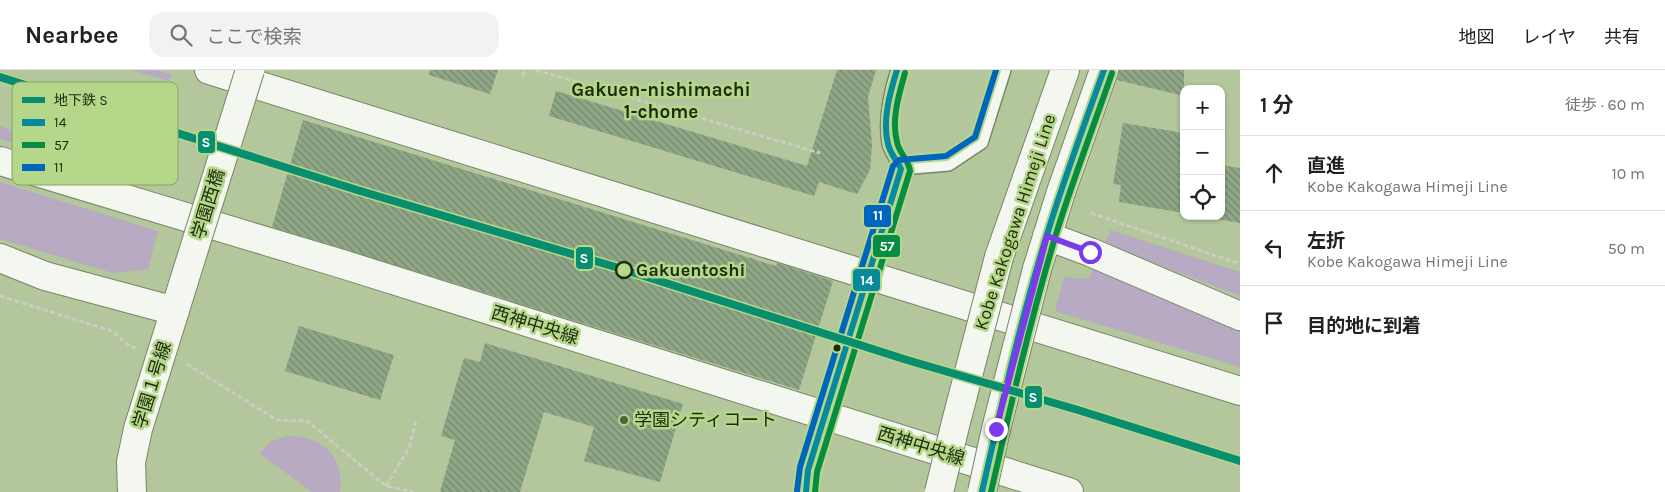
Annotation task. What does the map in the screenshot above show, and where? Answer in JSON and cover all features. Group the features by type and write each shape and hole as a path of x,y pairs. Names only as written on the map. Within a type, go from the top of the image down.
{"street":[{"path":"209,70 1240,391"},
{"name":"学園西橋","path":"184,280 250,70"},
{"name":"Kobe Kakogawa Himeji Line","path":"939,492 958,412 1000,257 1065,70"},
{"name":"Kobe Kakogawa Himeji Line","path":"982,492 1037,269 1061,192 1104,70"},
{"name":"西神中央線","path":"0,161 12,165"},
{"name":"西神中央線","path":"80,185 342,264 1069,492"},
{"path":"1000,257 1047,236"},
{"name":"Kobe Kakogawa Himeji Line","path":"1047,236 1090,252 1240,316"},
{"path":"0,258 45,276 175,311"},
{"name":"学園１号線","path":"132,492 131,462 138,429 184,280"}],"lane":[{"path":"806,492 808,470 901,169 889,146 887,125 889,95 897,70"},
{"path":"901,169 949,165 982,144 1005,70"}],"path":[{"path":"522,76 524,70"},
{"path":"536,70 820,153"},
{"path":"1091,213 1240,264"},
{"path":"0,296 112,331 131,347"},
{"path":"189,365 277,420 307,422 386,486 412,492"},
{"path":"386,486 409,448 416,422"}],"shaded area":[{"path":"131,70 156,70 171,74 169,81"},
{"path":"0,126 12,130 12,143 0,139"},
{"path":"0,182 158,231 148,269 113,273 0,239"},
{"path":"1110,230 1240,272 1240,296 1105,244"},
{"path":"1093,267 1240,328 1240,367 1055,311 1064,277 1089,279"},
{"path":"287,436 300,437 320,444 335,458 341,479 340,492 312,492 259,453 272,441"}],"building":[{"path":"430,70 498,70 490,94 429,75"},
{"path":"837,70 876,70 868,97 872,145 870,170 857,194 819,182 814,196 549,116 556,91 807,166"},
{"path":"1119,70 1184,70 1184,85 1180,85 1180,95 1117,80"},
{"path":"303,120 776,266 777,263 833,281 799,390 272,227"},
{"path":"1123,123 1180,132 1180,212 1119,202 1121,185 1113,184"},
{"path":"1225,166 1240,168 1240,223 1223,220 1225,220"},
{"path":"299,326 394,355 380,400 285,371"},
{"name":"学園シティコート","path":"485,343 683,404 660,482 584,461 594,427 544,412 520,492 440,492 455,440 441,436 464,358 480,362"}],"metro line":[{"name":"S","path":"0,77 16,82"},
{"name":"S","path":"178,133 357,190 622,269 907,360 1078,410 1240,461"}],"transit line":[{"name":"14","path":"806,492 808,470 901,169 892,154 886,135 889,97 897,70"},
{"name":"11","path":"797,491 800,467 893,166 899,160 946,156 975,137 996,70"},
{"name":"14","path":"982,492 1013,359 1039,260 1062,188 1104,70"},
{"name":"57","path":"815,492 817,472 910,171 908,163 898,146 895,134 896,107 905,73"},
{"name":"57","path":"991,492 1022,361 1057,231 1112,73"}],"place":[{"name":"Gakuentoshi","path":"624,270"},
{"name":"学園シティコート","path":"624,420"}],"district":[{"name":"Gakuen-nishimachi 1-chome","path":"661,101"}],"route":[{"path":"996,429 1047,236 1090,252"}]}
